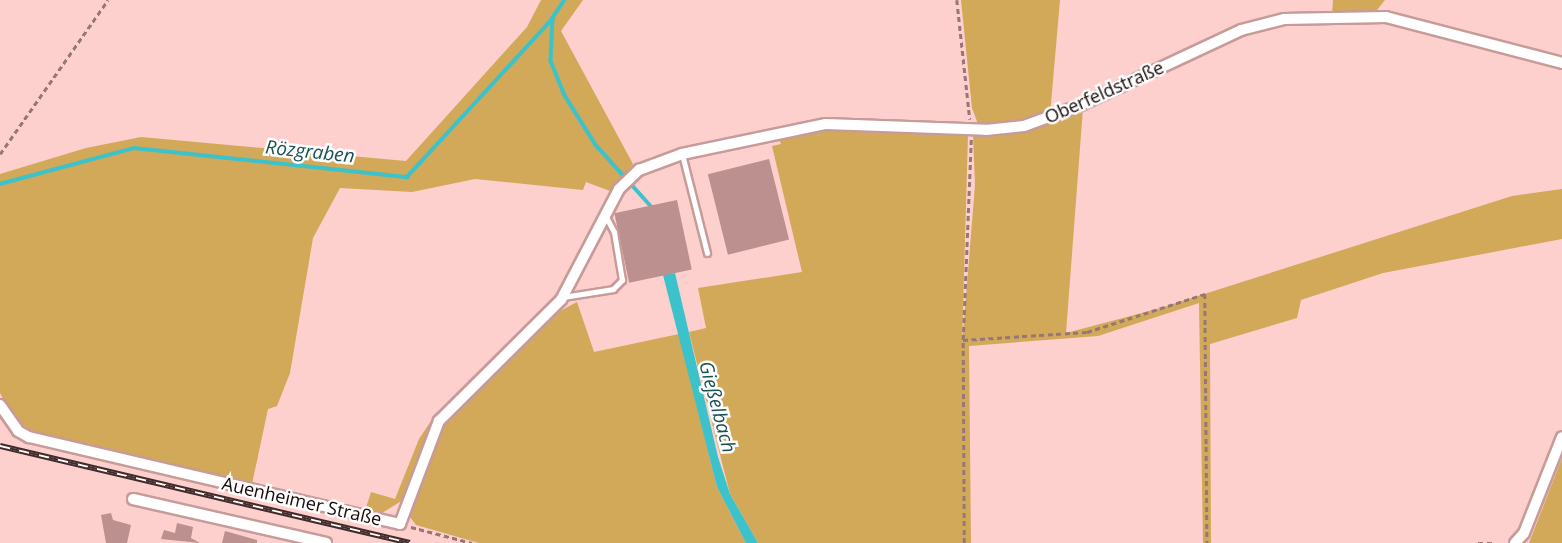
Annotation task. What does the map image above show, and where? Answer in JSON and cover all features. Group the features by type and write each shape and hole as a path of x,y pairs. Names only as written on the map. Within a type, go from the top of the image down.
{"street":[{"name":"Oberfeldstraße","path":"639,170 682,154 826,124 971,128 1024,126 1081,105 1241,30 1284,19 1386,17 1562,63"},
{"name":"Auenheimer Straße","path":"0,405 18,431 29,437 400,524 439,421 563,297 619,190 639,170"},
{"path":"1515,543 1524,533 1562,437"},
{"path":"133,499 326,543"}],"lane":[{"path":"682,154 707,253"},
{"path":"563,297 613,289 622,281 614,232 606,217"}],"path":[{"path":"0,155 108,0"},
{"path":"957,0 971,128 972,192 963,340 964,543"},
{"path":"963,340 1087,332 1205,294 1207,543"},
{"path":"400,524 472,543"},
{"path":"1478,543 1493,543"}],"shaded area":[{"path":"541,0 583,0 561,31 633,164 610,191 586,182 583,190 475,179 412,192 340,188 313,238 290,373 277,406 268,409 252,484 38,435 13,418 0,393 0,174 86,148 141,137 406,161 527,27"},
{"path":"961,0 1060,0 1050,115 1024,122 978,124 972,108"},
{"path":"1333,0 1385,0 1373,15 1332,15"},
{"path":"1083,108 1066,333 1157,309 1512,196 1562,189 1562,239 1383,273 1301,300 1297,318 1210,344 1211,543 1203,543 1199,303 1098,336 969,346 971,543 758,543 730,494 689,332 706,328 698,288 802,272 772,146 781,144 778,137 822,128 968,135 962,346 975,185 973,134 1051,122"},
{"path":"577,302 594,352 679,334 717,487 746,543 479,543 416,525 410,517 440,428 473,390 560,311"},
{"path":"435,415 403,500 382,513 365,511 371,492 395,499 419,439"},
{"path":"1562,458 1562,543 1529,543"}],"water":[{"path":"675,273 718,457 730,494 758,543 746,543 717,487 663,275"}],"building":[{"path":"769,159 789,240 728,255 708,174"},
{"path":"677,200 692,269 629,283 614,213"},
{"path":"111,513 113,520 131,525 127,543 106,543 101,515"},
{"path":"177,523 193,527 191,538 200,543 161,539 164,530 175,533"},
{"path":"225,531 257,540 257,543 222,543"}],"waterway":[{"name":"Gießelbach","path":"565,0 553,18 551,61 564,94 596,145 651,206"},
{"name":"Rözgraben","path":"0,184 134,148 407,177 553,18"}],"railway":[{"path":"0,446 410,543"}]}
